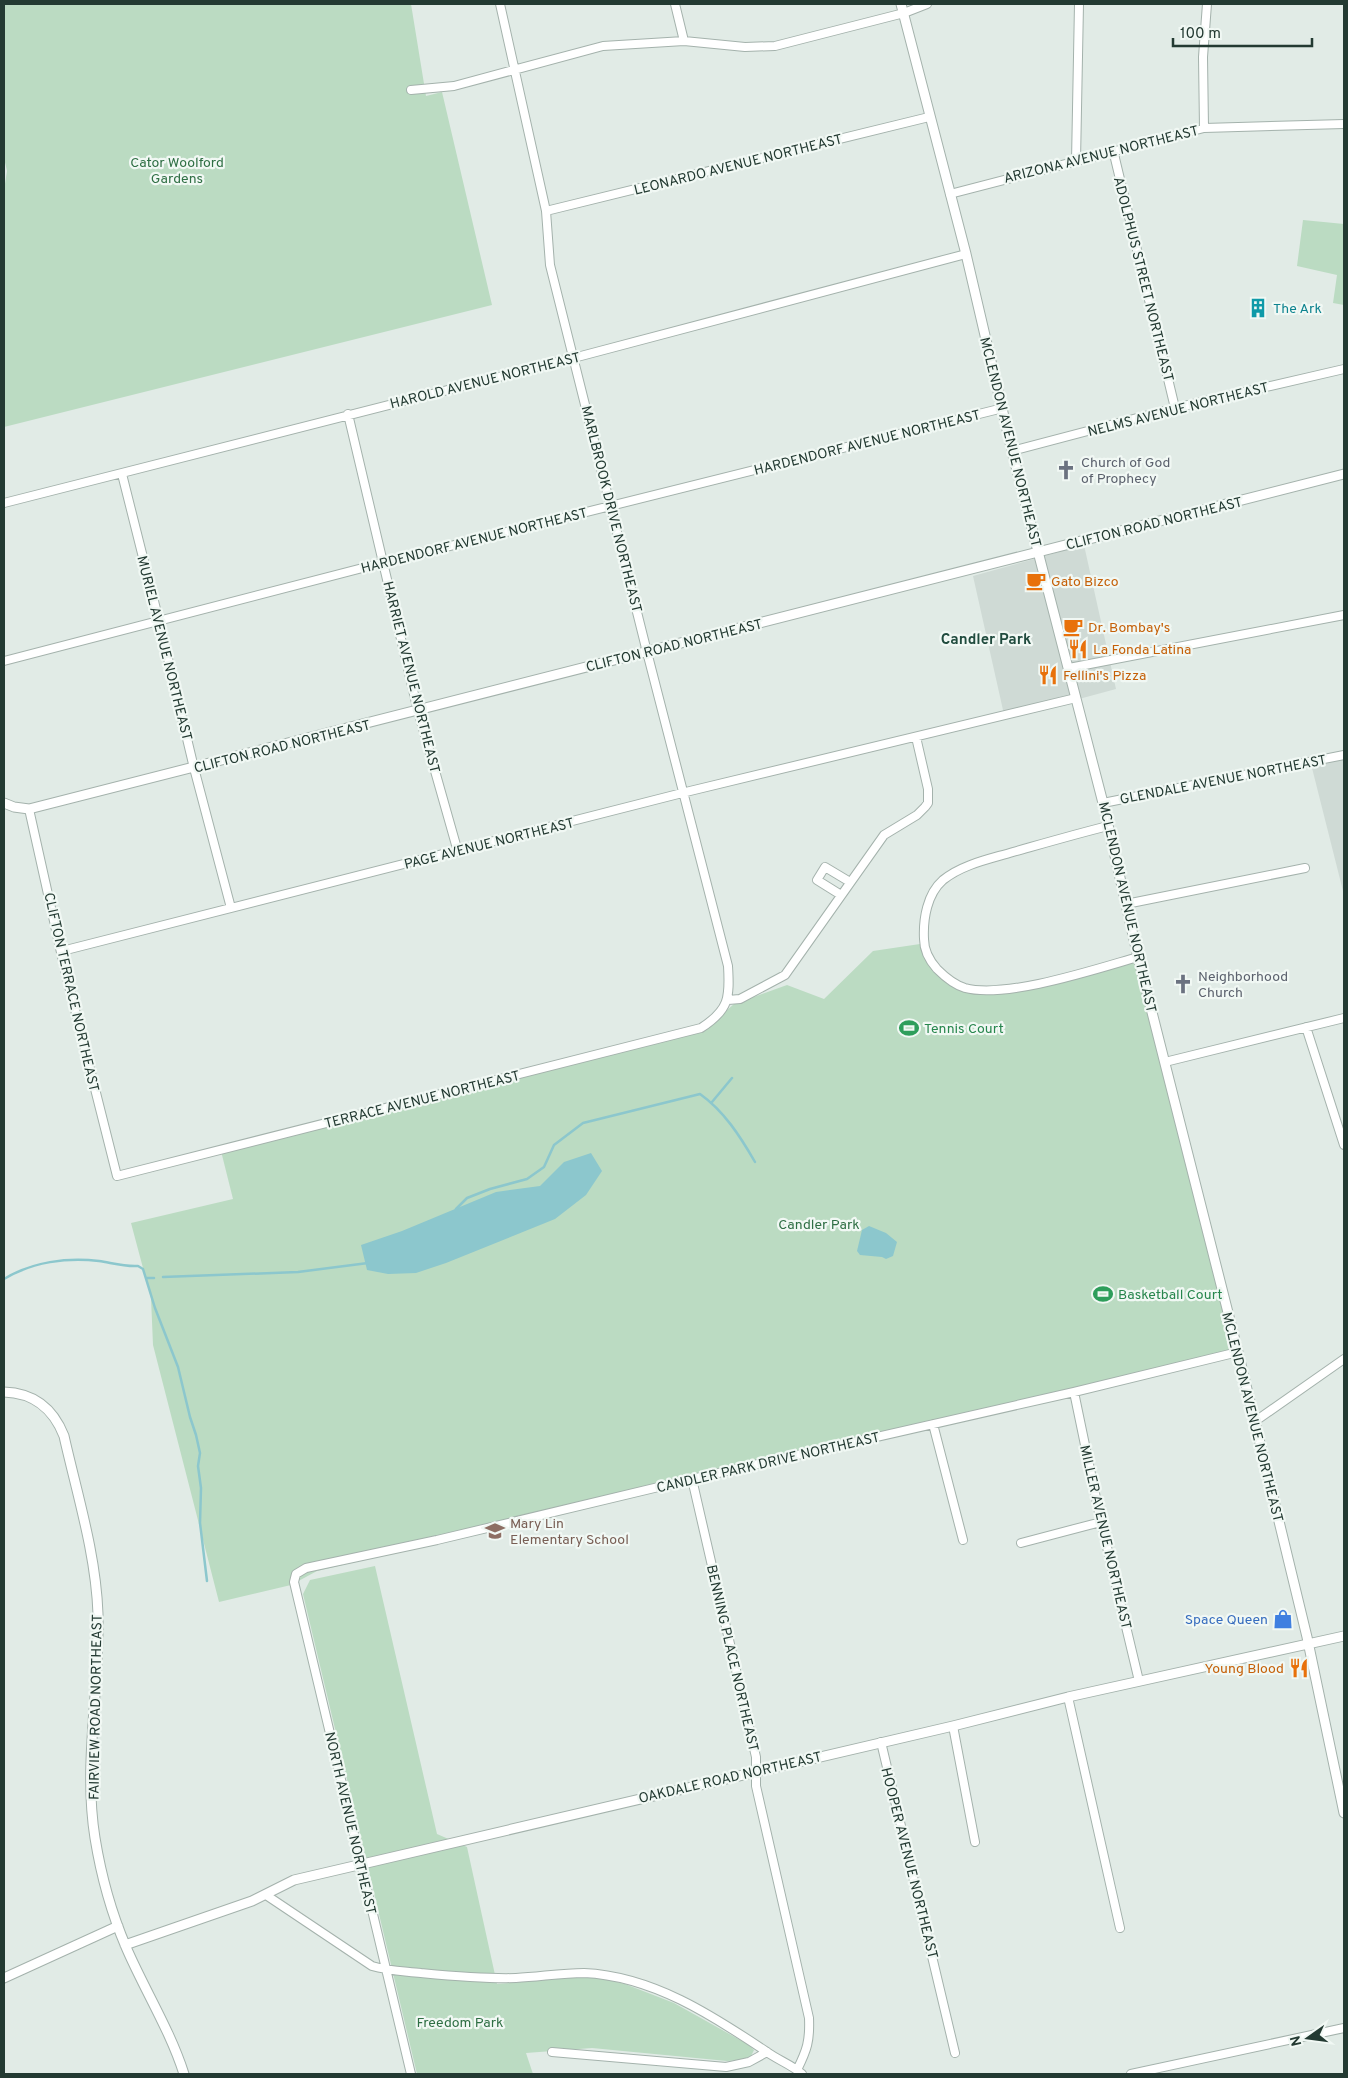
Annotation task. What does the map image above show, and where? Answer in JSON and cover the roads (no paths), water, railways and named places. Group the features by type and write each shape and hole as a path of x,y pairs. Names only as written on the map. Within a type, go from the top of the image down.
{"street":[{"name":"MARLBROOK DRIVE NORTHEAST","path":"500,4 546,212 550,265 728,966 728,1000"},
{"path":"675,4 684,41"},
{"path":"411,90 454,86 514,72 603,46 684,41 745,47 775,46 902,8 926,4"},
{"path":"1076,161 1079,4"},
{"path":"1204,128 1203,57 1207,4"},
{"name":"MCLENDON AVENUE NORTHEAST","path":"902,8 966,254 1012,451 1103,803 1138,956 1238,1352 1308,1643 1344,1813"},
{"name":"LEONARDO AVENUE NORTHEAST","path":"546,212 929,117"},
{"name":"ARIZONA AVENUE NORTHEAST","path":"950,194 1113,150 1204,128 1344,124"},
{"name":"ADOLPHUS STREET NORTHEAST","path":"1113,150 1175,408"},
{"name":"HAROLD AVENUE NORTHEAST","path":"4,503 574,358 966,254"},
{"name":"NELMS AVENUE NORTHEAST","path":"1012,451 1175,408 1344,369"},
{"name":"HARDENDORF AVENUE NORTHEAST","path":"4,661 611,505 1003,408"},
{"name":"HARRIET AVENUE NORTHEAST","path":"348,414 408,661 418,711 458,852"},
{"name":"MURIEL AVENUE NORTHEAST","path":"122,474 160,621 194,768 231,908"},
{"name":"CLIFTON ROAD NORTHEAST","path":"4,803 14,807 29,809 1344,474"},
{"path":"1069,668 1344,615"},
{"name":"PAGE AVENUE NORTHEAST","path":"62,950 458,852 684,793 1076,698"},
{"path":"728,1000 740,998 785,975 884,834 922,811 928,803 928,789 916,737"},
{"name":"GLENDALE AVENUE NORTHEAST","path":"1103,803 1344,755"},
{"name":"CLIFTON TERRACE NORTHEAST","path":"29,809 87,1060 117,1176"},
{"path":"1108,826 967,866 944,880 933,892 926,910 923,928 924,947 931,962 945,977 964,988 989,991 1015,989 1138,956"},
{"path":"841,895 817,880 825,867 850,882"},
{"path":"1126,904 1305,868"},
{"name":"TERRACE AVENUE NORTHEAST","path":"117,1176 701,1028 712,1021 728,1000"},
{"path":"1165,1062 1344,1018"},
{"path":"1306,1027 1344,1145"},
{"name":"CANDLER PARK DRIVE NORTHEAST","path":"298,1572 306,1568 552,1514 692,1479 1074,1392 1238,1352"},
{"path":"1254,1422 1344,1359"},
{"name":"FAIRVIEW ROAD NORTHEAST","path":"4,1392 38,1400 51,1411 64,1436 97,1596 98,1616 91,1739 93,1816 102,1873 125,1945 173,2045 184,2074"},
{"name":"MILLER AVENUE NORTHEAST","path":"1074,1392 1101,1522 1140,1681"},
{"path":"934,1424 963,1540"},
{"name":"BENNING PLACE NORTHEAST","path":"692,1479 756,1757 756,1786 809,2018 810,2035 808,2049 799,2072"},
{"path":"1021,1543 1101,1522"},
{"name":"NORTH AVENUE NORTHEAST","path":"298,1572 294,1582 411,2074"},
{"name":"OAKDALE ROAD NORTHEAST","path":"125,1945 266,1894 294,1880 953,1726 1068,1697 1344,1636"},
{"path":"1068,1697 1120,1928"},
{"path":"953,1726 975,1842"},
{"name":"HOOPER AVENUE NORTHEAST","path":"881,1742 955,2053"},
{"path":"266,1894 372,1966 386,1970 464,1977 517,1978 583,1973 609,1975 639,1982 655,1988 749,2039 799,2072"},
{"path":"4,1978 118,1926"},
{"path":"1131,2074 1344,2028"},
{"path":"552,2052 726,2067 749,2062 767,2052"}],"water":[{"path":"591,1153 602,1171 586,1195 555,1219 446,1263 416,1273 388,1274 367,1270 361,1245 402,1231 496,1192 540,1186 564,1162"},
{"path":"869,1226 886,1233 897,1242 893,1256 886,1259 860,1255 857,1251 862,1230"}],"waterway":[{"path":"712,1102 732,1078"},
{"path":"456,1209 467,1198 490,1189 527,1179 544,1167 554,1145 583,1123 700,1094 717,1108 731,1125 755,1162"},
{"path":"4,1279 26,1268 62,1260 99,1261 138,1266 143,1269 155,1308 178,1367 200,1453 198,1466 201,1488 200,1523 207,1581"},
{"path":"163,1277 298,1272 368,1263"},
{"path":"146,1278 154,1278"}],"place":[{"name":"The Ark","path":"1258,308"},
{"name":"Church of God of Prophecy","path":"1066,470"},
{"name":"Gato Bizco","path":"1036,581"},
{"name":"Dr. Bombay's","path":"1073,627"},
{"name":"La Fonda Latina","path":"1078,649"},
{"name":"Fellini's Pizza","path":"1048,675"},
{"name":"Neighborhood Church","path":"1183,984"},
{"name":"Tennis Court","path":"909,1028"},
{"name":"Basketball Court","path":"1103,1294"},
{"name":"Mary Lin Elementary School","path":"495,1531"},
{"name":"Space Queen","path":"1283,1619"},
{"name":"Young Blood","path":"1299,1668"}],"district":[{"name":"Candler Park","path":"986,639"}],"park label":[{"name":"Cator Woolford Gardens","path":"177,170"},
{"name":"Freedom Park","path":"460,2022"}]}
